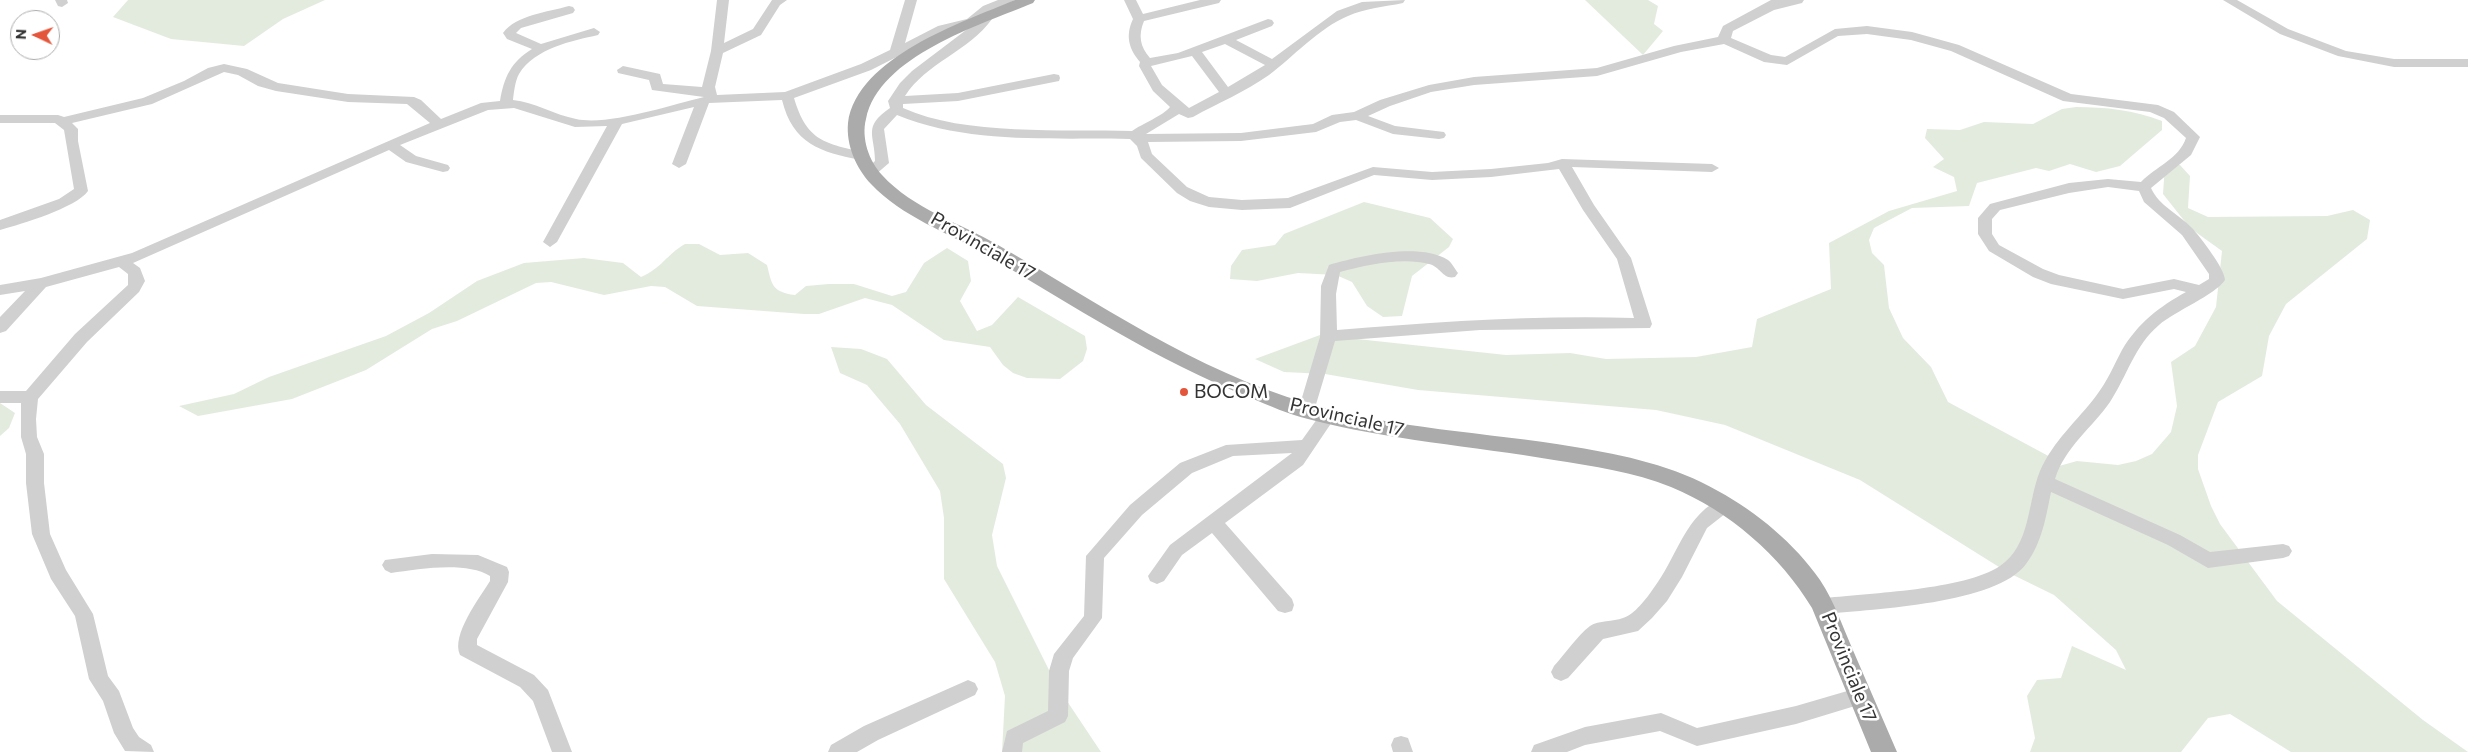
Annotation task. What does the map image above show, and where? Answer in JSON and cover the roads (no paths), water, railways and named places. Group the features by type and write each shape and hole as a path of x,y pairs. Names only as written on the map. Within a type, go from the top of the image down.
{"main road":[{"path":"866,164 857,119 864,100 874,86 892,68 925,46 979,19 1028,0"},
{"name":"Provinciale 17","path":"866,164 877,181 903,200 1166,353 1236,386 1306,411 1328,416 1400,430 1529,447 1627,464 1695,488 1724,504 1753,525 1777,548 1826,606 1830,624 1884,752"}],"street":[{"path":"679,164 708,97 708,87 717,51 718,28 723,0"},
{"path":"717,51 757,32 776,3 781,0"},
{"path":"896,51 911,0"},
{"path":"787,96 799,128 809,136 866,164 882,164 883,157 876,137 878,126 895,105 905,85 924,68 974,34 979,19 987,10 1009,0"},
{"path":"1130,0 1139,19 1134,30 1134,44 1147,62 1145,66 1164,97 1183,110 1190,126 1203,133 1201,138"},
{"path":"1139,19 1215,0"},
{"path":"1136,137 1159,119 1228,94 1274,65 1299,43 1341,14 1374,0"},
{"path":"1362,6 1399,0"},
{"path":"1724,40 1727,29 1774,4 1798,0"},
{"path":"2229,0 2291,36 2331,51 2385,62 2468,64"},
{"path":"542,49 511,36 509,33 510,29 517,25 569,10"},
{"path":"623,70 655,77 657,87 708,97 787,96 866,67 942,29 979,19"},
{"path":"1147,62 1195,51 1268,23"},
{"path":"895,105 924,120 981,132 1136,137 1241,137 1316,128 1338,118 1357,116 1414,93 1446,85 1474,81 1596,72 1678,48 1724,40 1734,42 1768,59 1787,61 1835,33 1867,30 1897,34 1955,48 2068,98 2152,108 2178,121 2193,137 2192,144 2176,160 2151,178 2144,187"},
{"path":"506,103 513,73 530,56 561,41 594,32"},
{"path":"1227,40 1274,65"},
{"path":"1195,51 1228,94"},
{"path":"64,121 147,101 190,84 213,71 232,68 263,84 342,97 409,100 416,103 439,124"},
{"path":"895,105 958,97 1054,78"},
{"path":"0,290 41,283 122,262 198,232 390,144 486,106 506,103 527,107 575,122 593,124 617,121 708,97"},
{"path":"1357,116 1393,130 1439,135"},
{"path":"0,119 58,118 64,121 71,128 71,141 81,191 64,202 0,225"},
{"path":"550,242 617,121"},
{"path":"1136,137 1143,144 1146,155 1182,190 1195,198 1209,202 1242,205 1290,203 1372,171 1432,176 1491,173 1550,167 1562,163 1610,163 1712,168"},
{"path":"390,144 411,159 443,168"},
{"path":"1328,336 1480,324 1644,324 1624,258 1588,207 1562,163"},
{"path":"2144,187 2108,183 2069,188 1995,207 1985,218 1984,234 1994,248 2056,280 2123,294 2174,284 2200,291"},
{"path":"1826,606 1961,588 2007,572 2020,558 2034,532 2046,482 2054,459 2077,427 2102,401 2118,376 2131,348 2148,326 2200,291 2212,286 2217,280 2217,274 2187,232 2149,199 2144,187"},
{"path":"1306,411 1328,336 1327,291 1329,279 1334,269 1366,260 1421,258 1442,264 1450,273"},
{"path":"122,262 135,272 137,281 134,288 81,338 30,397 29,436 35,454 34,483 41,534 58,574 84,614 99,679 112,697 124,733 132,744 144,752"},
{"path":"0,327 41,283"},
{"path":"0,397 30,397"},
{"path":"1157,576 1176,550 1297,460 1328,416"},
{"path":"1012,752 1014,738 1058,716 1059,671 1064,654 1092,618 1095,556 1136,510 1186,468 1232,450 1307,446"},
{"path":"2046,482 2114,511 2174,540 2208,560 2283,552"},
{"path":"1561,672 1597,632 1631,625 1645,612 1660,595 1675,572 1700,523 1724,504"},
{"path":"1214,523 1285,605"},
{"path":"391,565 426,562 475,562 493,566 500,572 499,582 468,638 467,649 528,681 541,696 562,752"},
{"path":"838,752 871,733 968,689"},
{"path":"1541,752 1585,736 1661,722 1696,737 1796,715 1861,696"}],"place":[{"name":"BOCOM","path":"1184,392"}]}
